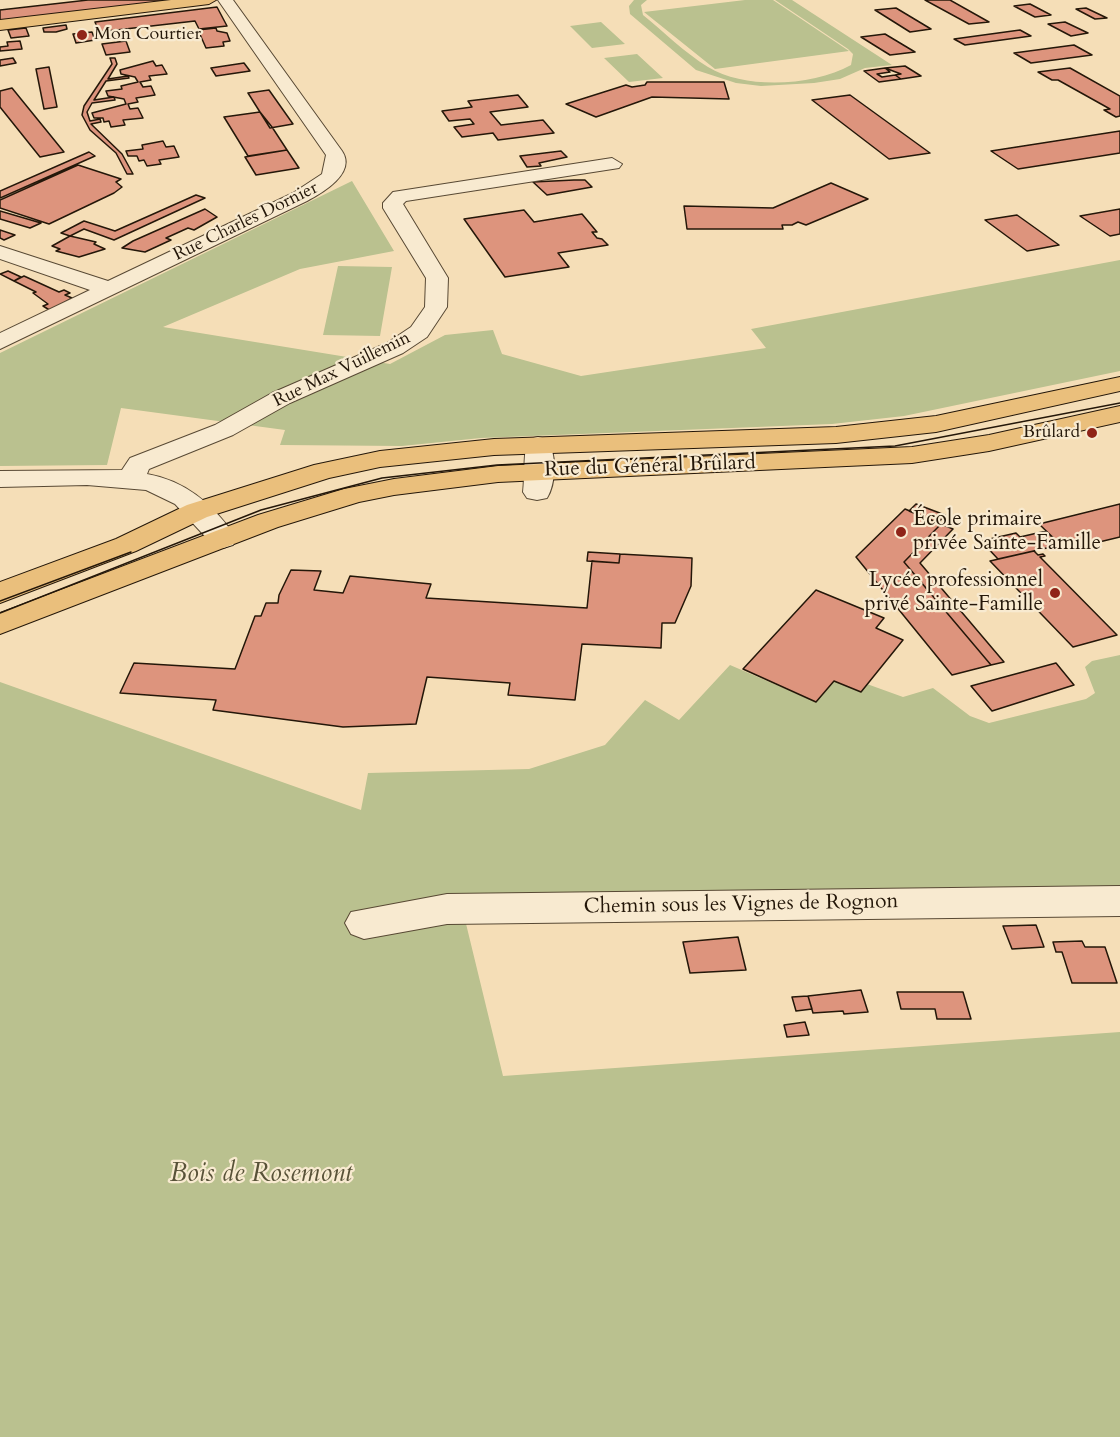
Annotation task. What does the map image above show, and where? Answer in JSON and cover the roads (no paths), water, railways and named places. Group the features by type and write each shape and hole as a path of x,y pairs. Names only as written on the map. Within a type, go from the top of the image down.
{"main road":[{"path":"0,25 209,0"},
{"name":"Rue du Général Brûlard","path":"0,624 279,517 354,495 452,478 936,424 1120,384"},
{"name":"Rue du Général Brûlard","path":"0,593 126,545 197,511 323,471 381,459 450,450 539,470 912,455 989,443 1120,414"}],"street":[{"name":"Rue Charles Dornier","path":"0,342 300,197 322,185 332,174 336,165 335,155 225,0"},
{"name":"Rue Max Vuillemin","path":"131,478 140,464 224,430 282,398 395,348 419,332 436,307 436,278 393,208 393,203 400,196 612,164"},
{"path":"0,252 109,289"},
{"path":"0,479 131,478 171,489 197,511 223,539"},
{"name":"Chemin sous les Vignes de Rognon","path":"364,923 447,909 1120,901"}],"tram line":[{"path":"0,613 261,510 382,478 497,465 895,446 1120,403"},
{"path":"0,601 131,552"}],"place":[{"name":"Mon Courtier","path":"82,35"},
{"name":"Brûlard","path":"1092,433"},
{"name":"École primaire privée Sainte-Famille","path":"901,532"},
{"name":"Lycée professionnel privé Sainte-Famille","path":"1055,593"}],"park label":[{"name":"Bois de Rosemont","path":"261,1175"}]}
